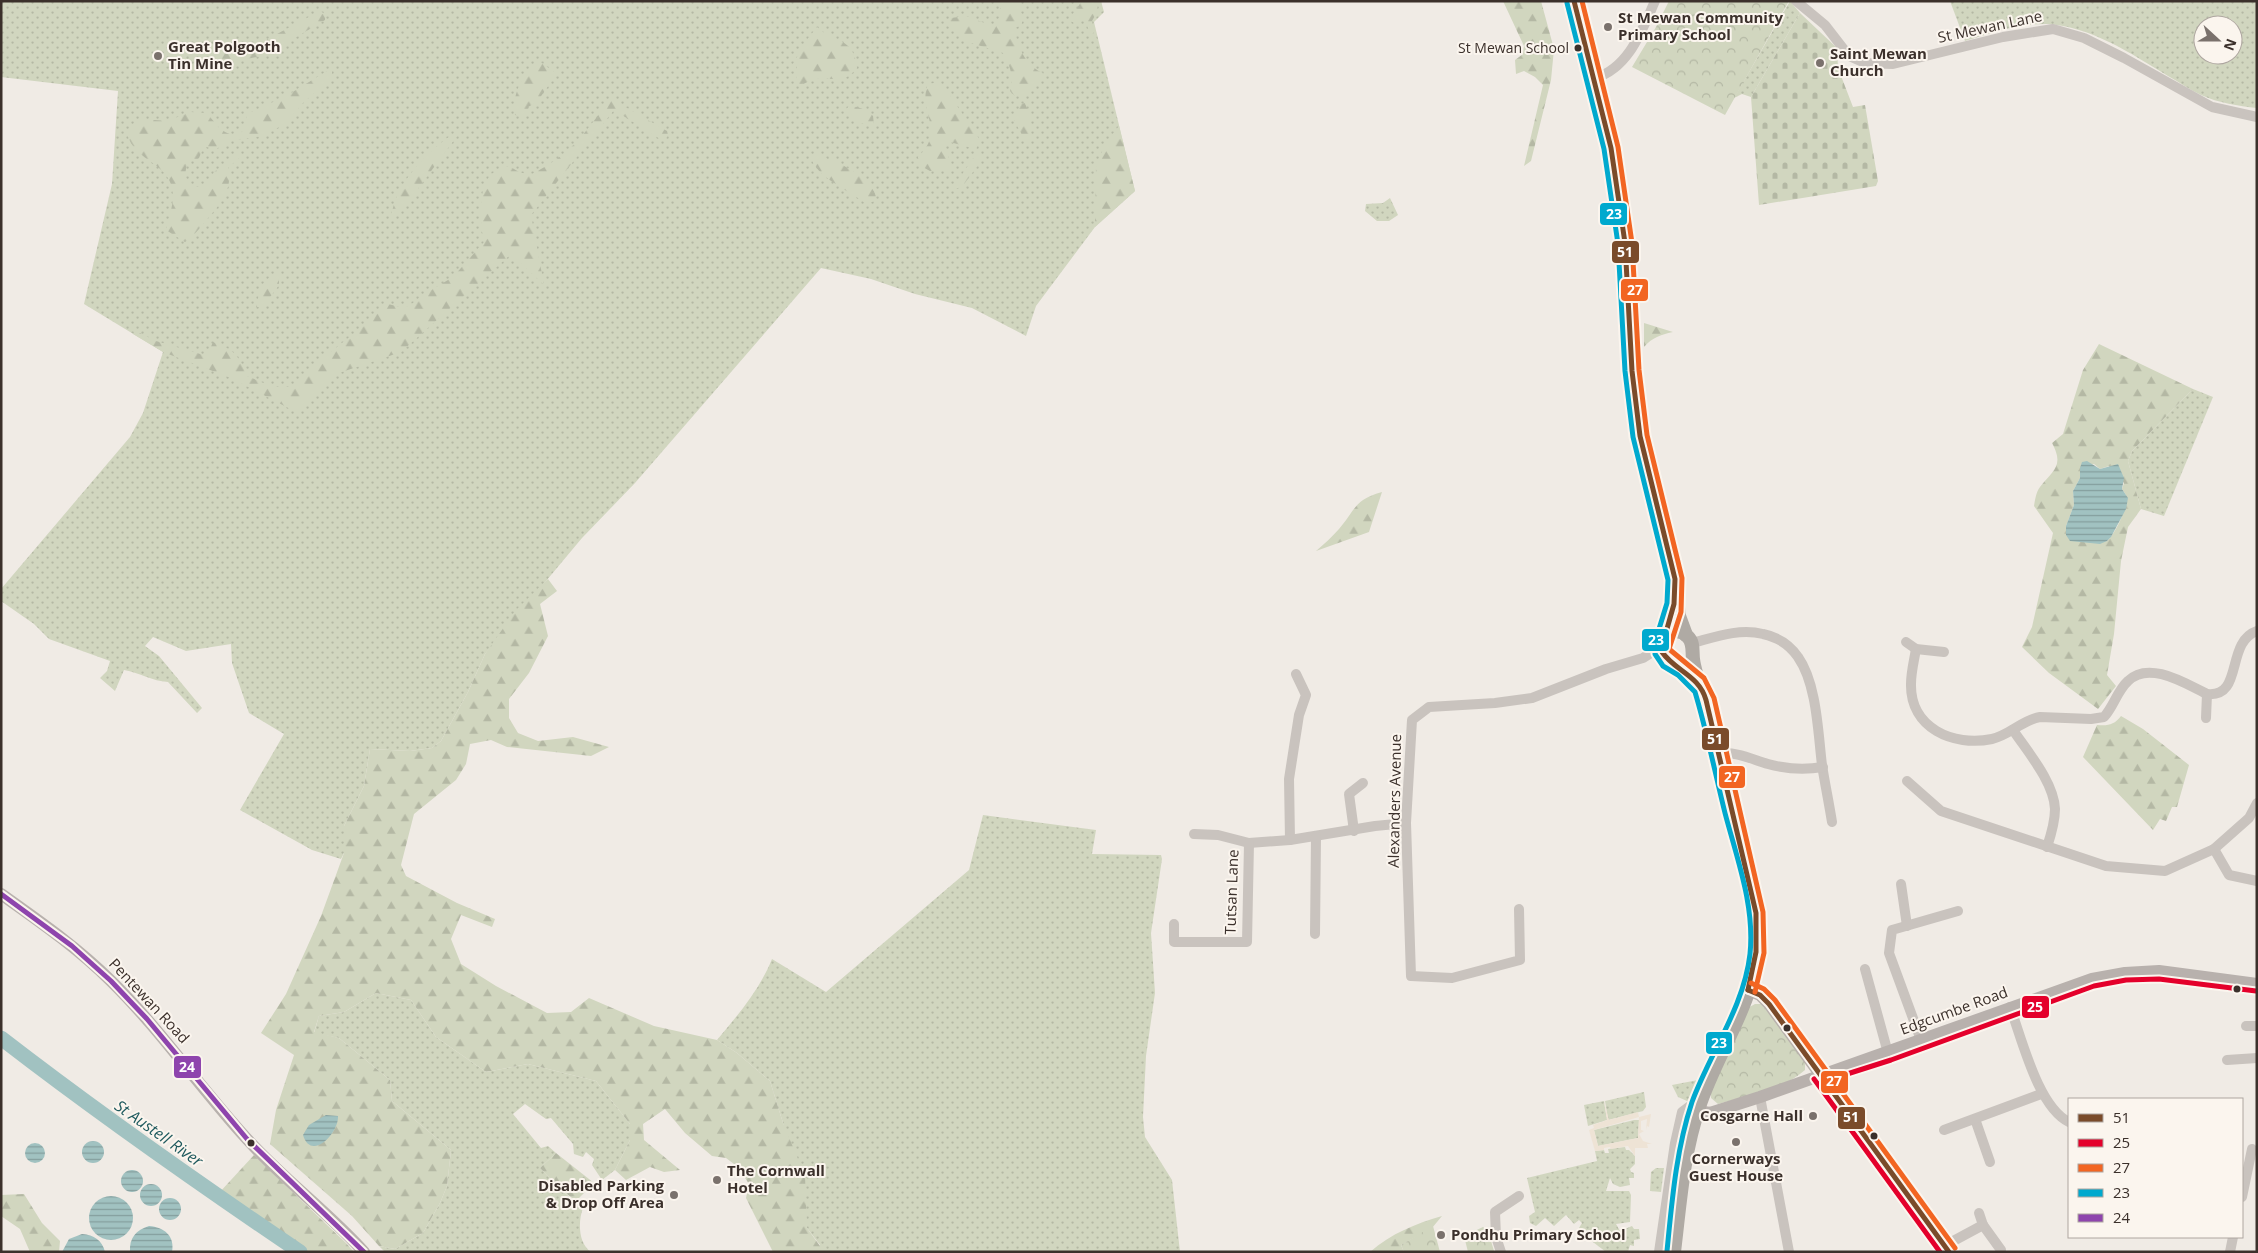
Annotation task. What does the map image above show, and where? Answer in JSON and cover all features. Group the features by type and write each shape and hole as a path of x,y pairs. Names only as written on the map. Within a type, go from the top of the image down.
{"highway":[{"path":"1574,1 1595,78 1619,194 1629,288 1632,371 1640,436 1675,579 1679,616 1690,643 1694,664 1702,688 1749,880 1758,930 1757,959 1748,990 1698,1109 1687,1151 1675,1184 1674,1252"},
{"path":"1676,599 1664,638 1662,652 1702,688"},
{"path":"1664,638 1676,632 1690,643"},
{"path":"1671,662 1686,660 1690,643"}],"main road":[{"name":"Pentewan Road","path":"1,894 52,931 111,980 149,1020 248,1141 345,1231 364,1252"},
{"name":"Edgcumbe Road","path":"1698,1109 1710,1113 1760,1097 2092,979 2125,973 2159,971 2257,984"},
{"path":"1748,990 1760,995 1769,1004 1947,1249"}],"street":[{"path":"1595,78 1609,72 1631,50 1655,1"},
{"name":"St Mewan Lane","path":"1796,1 1825,25 1849,56 1865,63 1893,64 2003,37 2053,29 2084,38 2212,107 2257,117"},
{"path":"1916,650 1911,684 1913,701 1921,720 1944,737 1961,740 1991,739 2040,717 2091,719 2104,716 2113,707 2120,691 2129,680 2146,673 2161,674 2207,694 2214,695 2223,691 2230,682 2243,640 2257,631"},
{"path":"1690,643 1740,632 1763,634 1789,646 1802,663 1809,683 1832,822"},
{"name":"Alexanders Avenue","path":"1519,909 1520,960 1452,978 1412,976 1406,823 1412,720 1429,707 1495,703 1532,698 1606,669 1643,658 1654,651 1664,638"},
{"path":"1906,642 1916,650 1944,652"},
{"name":"Alexanders Avenue","path":"1643,658 1671,662"},
{"path":"1290,840 1288,779 1299,715 1306,695 1296,674"},
{"path":"2206,718 2207,694"},
{"path":"2013,730 2050,787 2055,808 2053,827 2047,847"},
{"path":"1718,754 1736,754 1796,770 1823,767"},
{"path":"1907,781 1941,811 2106,866 2165,871 2214,849 2249,818 2257,803"},
{"path":"1354,831 1349,794 1363,783"},
{"name":"Tutsan Lane","path":"1194,834 1218,835 1249,843 1290,840 1406,823"},
{"path":"1315,934 1316,836"},
{"name":"Tutsan Lane","path":"1174,924 1174,942 1247,942 1249,843"},
{"path":"2214,849 2228,875 2257,881"},
{"path":"1901,884 1907,926"},
{"path":"1921,1040 1889,953 1892,930 1958,911"},
{"path":"1865,969 1888,1053"},
{"path":"2010,1007 2042,1094 2062,1119 2068,1122"},
{"path":"2246,1026 2257,1026"},
{"path":"2228,1060 2257,1058"},
{"path":"1944,1130 2042,1094"},
{"path":"1760,1097 1789,1252"},
{"path":"1975,1119 1990,1162"},
{"path":"2243,1192 2252,1149"},
{"path":"1660,1252 1675,1184"},
{"path":"1501,1252 1496,1237 1495,1212 1519,1196"},
{"path":"1979,1213 1982,1225 2001,1250"},
{"path":"1947,1249 1982,1225"},
{"path":"2230,1252 2234,1238"}],"green space":[{"path":"1,1 1101,1 1104,12 1094,22 1135,191 1095,227 1036,306 1026,336 972,308 915,294 871,279 821,268 635,483 582,538 485,654 468,692 441,741 432,748 410,751 370,749 364,786 344,826 344,853 341,859 312,850 240,810 284,734 249,713 232,663 231,644 186,651 153,637 145,646 159,656 202,708 197,713 168,682 130,671 124,670 115,691 100,678 107,671 110,661 49,639 34,624 1,601 1,589 130,437 143,413 163,352 84,304 112,184 118,91 1,77"},
{"path":"998,1 1019,1 1019,10 1024,17 1021,25 1015,28 1017,42 1023,55 1032,66 1043,73 1032,90 1025,95 1015,96 1010,91 1011,71 1003,53 965,41 947,25 951,18 966,16 990,25 995,24 999,18 1001,3"},
{"path":"1082,1 1098,1 1097,12 1092,21 1094,32 1091,36 1085,20 1080,18 1074,23 1071,21 1072,15"},
{"path":"1503,1 1541,1 1554,49 1551,80 1531,161 1524,166 1543,85 1535,77 1524,71 1516,74 1515,60 1523,54 1524,46"},
{"path":"1669,1 1789,1 1725,115 1632,67"},
{"path":"1790,1 1800,13 1751,97 1742,94 1734,98"},
{"path":"1950,1 2257,1 2257,108 2229,104 2201,95 2110,43 2079,30 2063,26 2036,24 1965,41"},
{"path":"320,11 325,14 325,20 266,55 247,59 214,61 211,52 217,49 264,41"},
{"path":"1800,13 1837,48 1838,68 1853,107 1865,105 1878,181 1876,186 1759,205 1751,97"},
{"path":"817,27 842,41 852,50 857,68 844,78 818,79 802,85 796,84 797,66 793,64 806,41"},
{"path":"539,61 554,72 555,76 537,102 528,107 526,115 522,117 515,115 515,100 523,78"},
{"path":"332,68 332,77 303,103 285,124 262,136 229,141 215,150 204,146 199,158 187,163 185,175 189,184 196,187 203,186 209,182 214,172 239,154 239,158 228,168 229,184 223,198 195,233 185,242 166,230 173,200 171,185 167,176 137,151 131,143 127,133 133,124 141,119 167,121 191,112 206,113 222,130 236,136 244,130 247,114 286,96"},
{"path":"934,83 945,88 980,140 976,149 946,141 944,148 950,160 949,170 930,171 919,165 918,157 930,138 931,129 926,94 928,84"},
{"path":"613,100 667,131 668,135 665,140 660,139 614,110 531,215 544,285 511,254 401,352 333,375 296,412 231,378 163,352 133,334 140,333 156,341 207,356 213,342 235,354 247,376 273,387 293,387 333,350 363,327 376,313 388,304 400,307 409,306 453,277 484,242 481,218 482,200 485,183 491,175 509,166 519,172 530,175 544,168 574,144 608,102"},
{"path":"1025,103 1031,119 1030,141 1027,144 1014,120 1021,104"},
{"path":"849,106 862,109 873,116 874,125 855,120 844,112"},
{"path":"1119,126 1135,191 1095,227 1096,167 1105,144"},
{"path":"463,128 400,213 389,222 397,196 418,165 435,148"},
{"path":"981,152 981,161 962,187 954,189 954,186 976,154"},
{"path":"816,155 833,160 853,171 869,185 876,199 872,202 864,202 826,177 814,164 811,157"},
{"path":"1390,198 1398,215 1389,221 1377,221 1365,211 1366,204 1383,203"},
{"path":"272,275 279,275 279,285 263,307 256,307 261,286"},
{"path":"1644,323 1673,332 1657,337 1644,347"},
{"path":"2099,344 2193,389 2132,451 2128,461 2141,509 2128,527 2121,561 2114,634 2107,675 2116,686 2098,709 2049,673 2022,647 2032,627 2053,533 2034,506 2035,499 2039,489 2057,463 2056,451 2052,443 2063,434 2083,370","holes":["2094,464 2100,469 2109,466 2124,483 2122,489 2126,495 2121,520 2107,541 2066,526 2074,505 2073,491 2080,478 2080,468"]},
{"path":"2193,389 2213,397 2164,516 2141,509 2128,461 2132,451"},
{"path":"1382,492 1369,532 1316,551 1345,522 1356,506 1366,498"},
{"path":"548,579 557,591 540,604 548,636 529,673 509,699 509,718 518,733 538,741 573,737 609,747 591,756 507,747 491,740 470,744 466,764 456,780 414,814 401,865 406,876 457,903 495,919 492,927 461,915 451,939 461,964 496,986 547,1013 571,1012 589,998 654,1026 717,1040 737,1053 770,1081 783,1123 805,1176 807,1228 820,1246 820,1252 773,1252 746,1198 749,1184 738,1167 726,1158 712,1156 685,1133 665,1109 643,1124 644,1140 680,1170 664,1172 650,1167 626,1180 615,1170 630,1140 630,1124 596,1081 528,1064 486,1072 436,1037 411,1000 376,993 344,1012 319,1016 314,1032 339,1038 390,1080 392,1101 451,1150 447,1186 423,1233 395,1249 379,1246 352,1216 270,1144 276,1110 294,1055 261,1033 286,994 321,916 344,853 344,826 364,786 370,749 410,751 432,748 441,741 468,692 485,654 516,610"},
{"path":"2121,716 2143,729 2189,765 2177,807 2172,807 2166,821 2160,819 2153,830 2083,757 2097,725 2110,724"},
{"path":"983,815 1096,830 1092,854 1161,855 1162,859 1151,933 1155,993 1146,1056 1143,1117 1145,1137 1172,1180 1180,1252 820,1252 820,1245 807,1228 783,1123 770,1081 737,1053 717,1040 755,991 772,959 826,992 969,870"},
{"path":"376,993 411,1000 436,1037 486,1072 528,1064 596,1081 630,1124 630,1140 615,1170 602,1180 592,1165 594,1159 586,1152 583,1157 574,1154 573,1144 551,1118 546,1119 525,1104 513,1114 541,1148 548,1146 556,1153 540,1168 559,1188 583,1208 580,1219 581,1238 591,1252 385,1252 379,1246 395,1249 423,1233 447,1186 451,1150 392,1101 390,1080 339,1038 314,1033 319,1016 344,1012"},
{"path":"1755,1004 1762,1004 1805,1061 1805,1070 1786,1083 1718,1104 1711,1098 1711,1092 1746,1009"},
{"path":"1698,1080 1691,1100 1687,1101 1678,1097 1672,1085"},
{"path":"1644,1092 1646,1107 1643,1111 1608,1120 1605,1101"},
{"path":"1604,1101 1607,1120 1588,1126 1584,1105"},
{"path":"1639,1120 1638,1138 1598,1146 1594,1130"},
{"path":"1625,1147 1626,1150 1629,1150 1635,1156 1635,1164 1630,1169 1634,1173 1634,1178 1629,1178 1630,1185 1620,1187 1613,1184 1610,1178 1606,1191 1629,1191 1631,1195 1630,1222 1616,1224 1620,1231 1632,1226 1634,1229 1639,1229 1640,1239 1634,1240 1634,1246 1630,1245 1628,1252 1606,1252 1589,1239 1579,1228 1582,1223 1579,1220 1574,1224 1566,1215 1554,1226 1545,1218 1536,1226 1530,1223 1529,1216 1535,1212 1527,1178 1597,1161 1595,1151 1604,1150 1605,1153 1609,1153 1608,1149"},
{"path":"556,1153 594,1183 576,1201 559,1188 540,1168"},
{"path":"254,1155 354,1252 306,1252 219,1193"},
{"path":"1656,1168 1664,1168 1661,1192 1650,1191 1651,1172"},
{"path":"24,1194 42,1223 60,1241 59,1252 30,1252 20,1229 1,1216 1,1195"},
{"path":"1442,1216 1432,1228 1401,1245 1404,1252 1370,1252 1387,1239 1404,1230"},
{"path":"1433,1226 1440,1252 1404,1252 1401,1245"},
{"path":"1483,1227 1488,1231 1494,1251 1468,1252 1464,1236"}],"shaded area":[{"path":"1604,1101 1609,1120 1638,1112 1639,1117 1651,1114 1649,1127 1647,1126 1646,1130 1647,1119 1641,1121 1641,1130 1644,1131 1639,1134 1643,1141 1652,1144 1647,1144 1648,1148 1635,1148 1635,1156 1628,1146 1611,1149 1610,1147 1595,1151 1589,1130 1594,1128 1593,1125 1607,1120","holes":["1639,1117 1638,1138 1598,1146 1594,1130"]}],"water":[{"path":"2087,461 2100,469 2118,464 2124,478 2122,489 2128,498 2126,509 2111,537 2100,544 2070,541 2066,535 2066,526 2074,505 2073,491 2080,478 2082,462"},
{"path":"326,1115 338,1116 334,1130 324,1142 312,1146 307,1143 303,1135 309,1125"},
{"path":"93,1141 101,1144 104,1152 101,1160 93,1163 85,1160 82,1152 85,1144"},
{"path":"35,1143 42,1146 45,1153 42,1160 35,1163 28,1160 25,1153 28,1146"},
{"path":"132,1170 140,1173 143,1181 140,1189 132,1192 124,1189 121,1181 124,1173"},
{"path":"151,1184 159,1187 162,1195 159,1203 151,1206 143,1203 140,1195 143,1187"},
{"path":"111,1196 123,1200 129,1206 133,1218 129,1230 123,1236 111,1240 99,1236 93,1230 89,1218 93,1206 99,1200"},
{"path":"170,1198 178,1201 181,1209 178,1217 170,1220 162,1217 159,1209 162,1201"},
{"path":"149,1226 159,1228 167,1233 172,1241 172,1252 130,1252 134,1235"},
{"path":"82,1234 97,1239 102,1244 105,1252 62,1252 69,1239"}],"waterway":[{"name":"St Austell River","path":"1,1038 149,1147 300,1252"}],"transit line":[{"name":"51","path":"1574,1 1611,148 1625,243 1632,371 1640,436 1675,579 1674,604 1662,652 1698,685 1706,700 1756,913 1756,952 1748,990"},
{"name":"27","path":"1582,1 1618,147 1632,243 1639,370 1647,435 1682,578 1681,612 1669,649 1704,678 1714,698 1763,912 1764,953 1755,992"},
{"name":"23","path":"1567,3 1604,149 1618,244 1625,371 1633,437 1668,580 1667,603 1655,642 1655,654 1663,666 1678,675 1695,692 1744,883 1750,918 1751,936 1747,974 1726,1030 1699,1084 1682,1138 1675,1176 1667,1251"},
{"name":"24","path":"1,894 72,946 111,981 147,1019 247,1139 364,1252"},
{"name":"25","path":"1822,1082 1891,1060 2094,986 2126,980 2159,979 2256,991"},
{"name":"27","path":"1751,983 1764,989 1775,1000 1955,1248"},
{"name":"51","path":"1748,990 1760,995 1769,1004 1949,1252"},
{"name":"25","path":"1814,1079 1940,1252"}],"place":[{"name":"St Mewan Community Primary School","path":"1608,27"},
{"name":"St Mewan School","path":"1578,48"},
{"name":"Great Polgooth Tin Mine","path":"158,56"},
{"name":"Saint Mewan Church","path":"1820,63"},
{"name":"Cosgarne Hall","path":"1813,1116"},
{"name":"Cornerways Guest House","path":"1736,1142"},
{"name":"The Cornwall Hotel","path":"717,1180"},
{"name":"Disabled Parking & Drop Off Area","path":"674,1195"},
{"name":"Pondhu Primary School","path":"1441,1235"}]}
